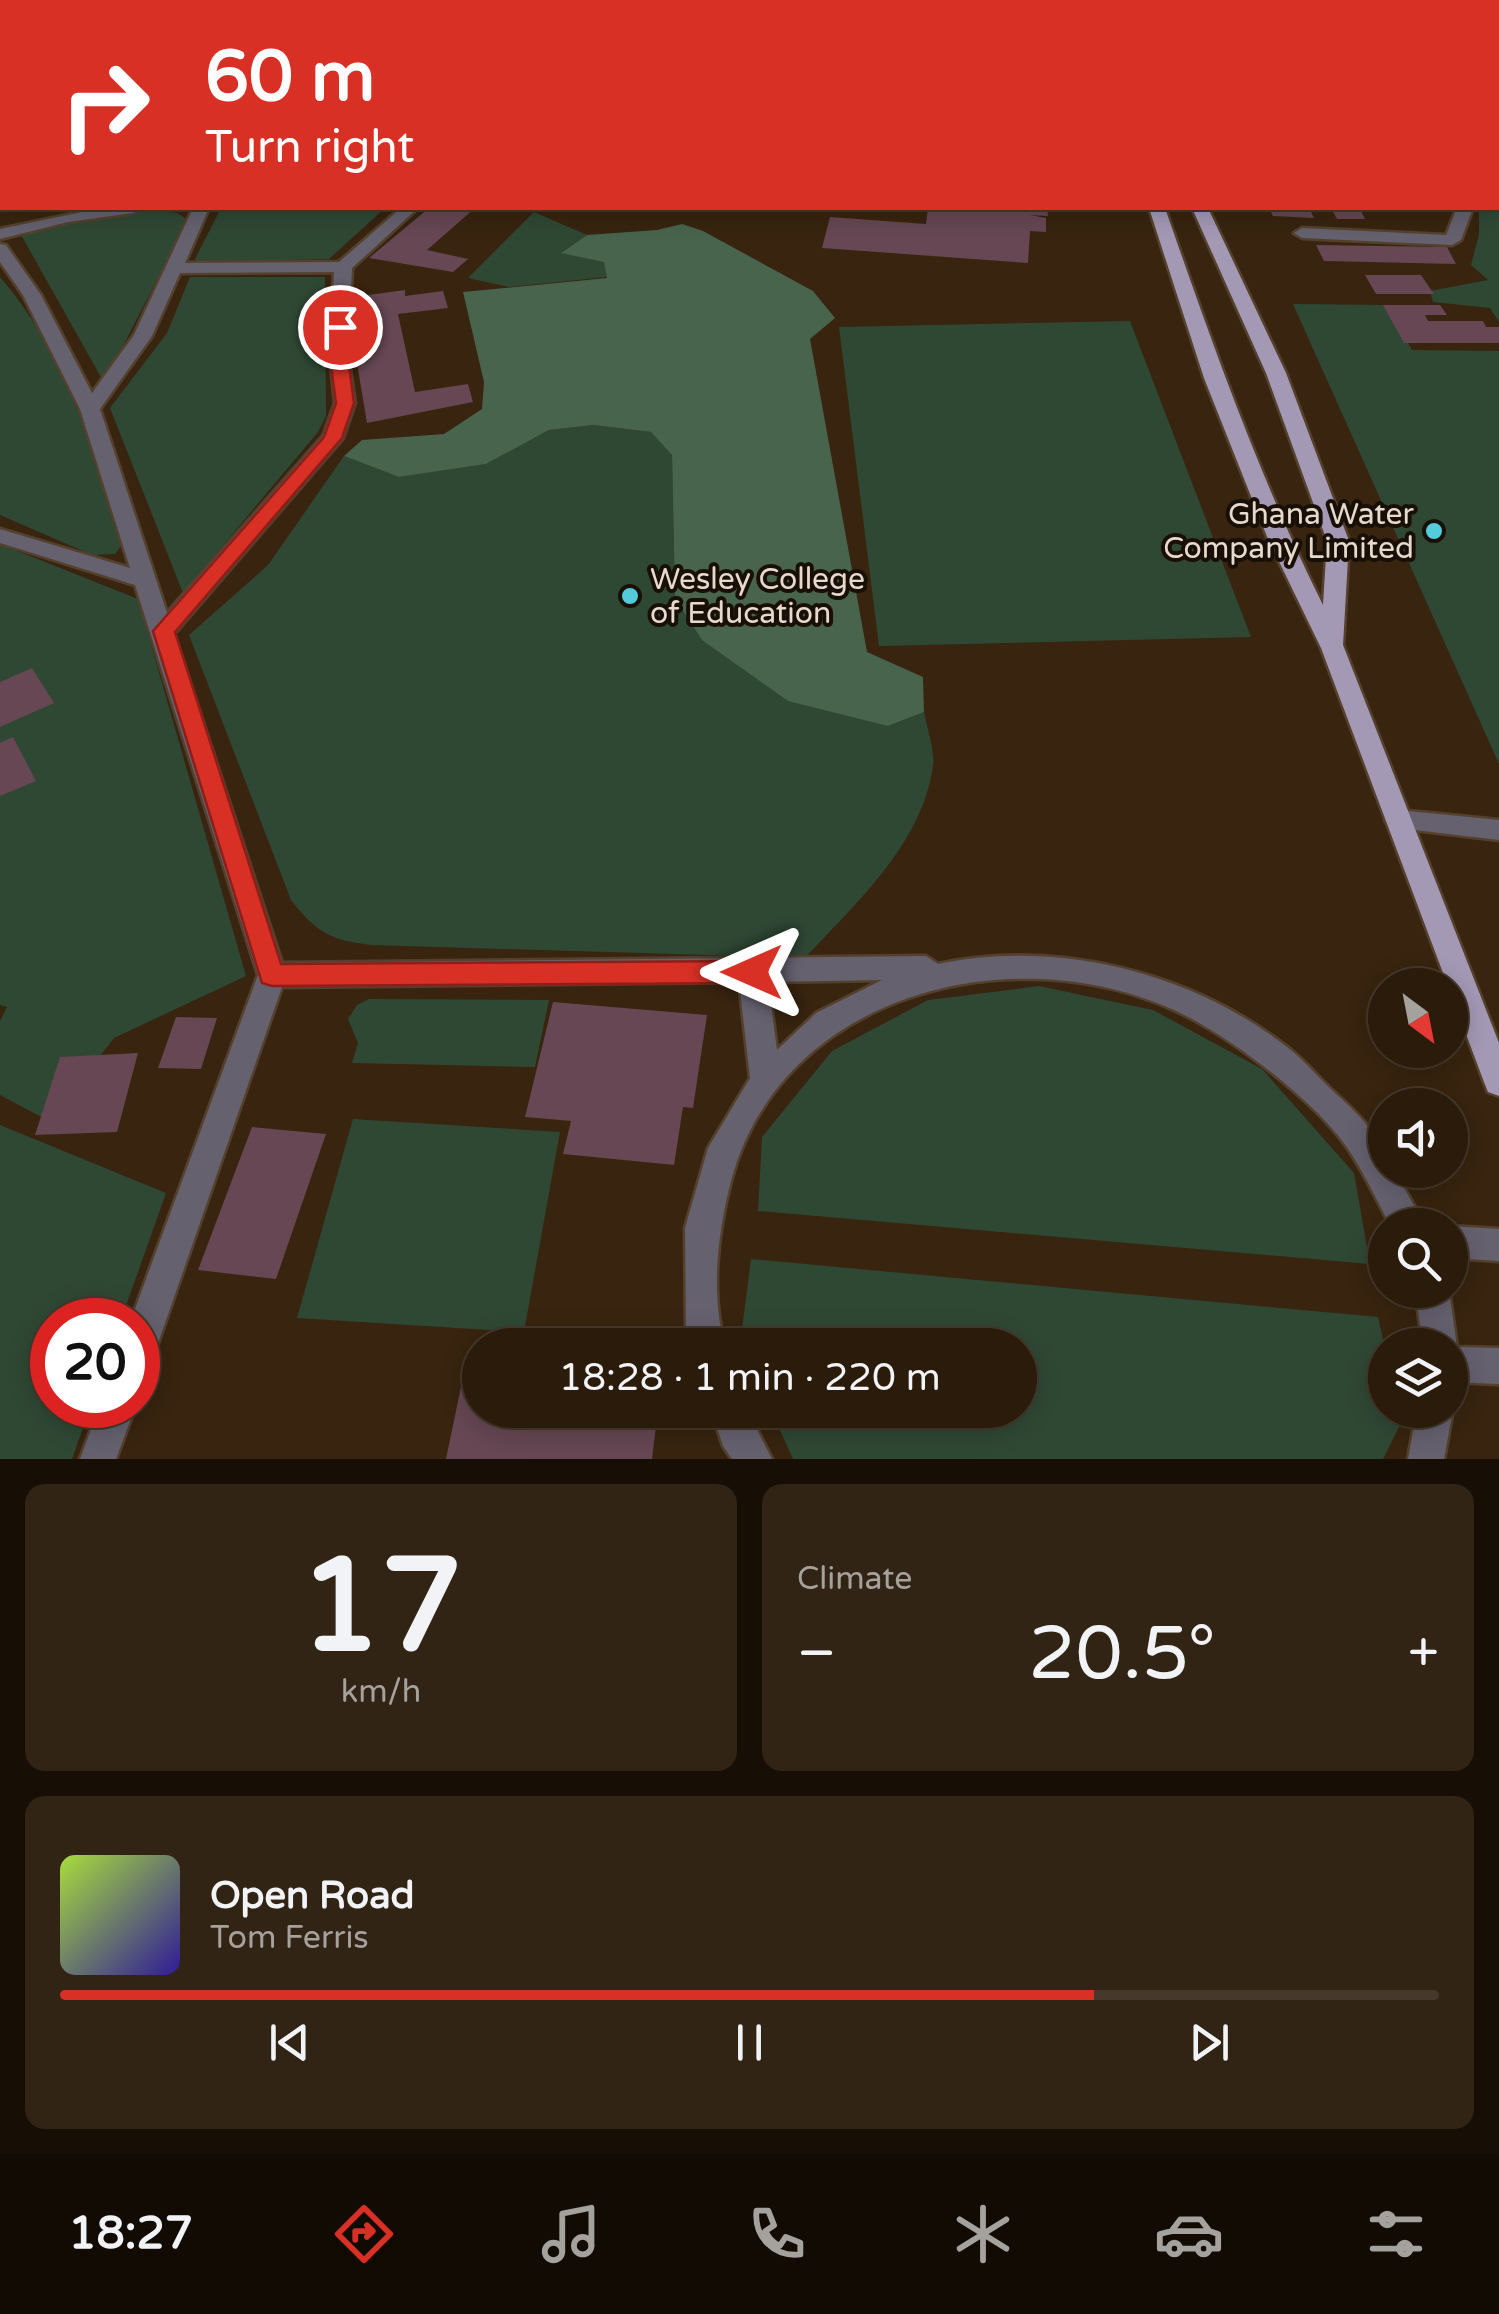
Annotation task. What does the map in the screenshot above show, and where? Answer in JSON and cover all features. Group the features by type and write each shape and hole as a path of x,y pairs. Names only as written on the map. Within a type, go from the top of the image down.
{"main road":[{"path":"1158,210 1234,427 1279,539 1333,648 1499,1082"},
{"path":"1201,210 1276,373 1338,541 1333,648"}],"lane":[{"path":"0,234 68,217 119,210"},
{"path":"90,409 143,336 200,210"},
{"path":"173,268 344,266 408,210"},
{"path":"1302,233 1452,240 1464,210"},
{"path":"0,250 32,295 90,409 272,975 157,1298"},
{"path":"164,631 332,438 345,403 339,358 344,266"},
{"path":"0,536 147,581"},
{"path":"1398,820 1499,830"},
{"path":"272,975 752,972 986,966 1084,970 1183,1000 1276,1056 1356,1134 1398,1208"},
{"path":"703,1328 702,1228 724,1148 766,1080 827,1022 902,984 986,966"},
{"path":"752,972 766,1080"},
{"path":"1468,1243 1499,1245"},
{"path":"1468,1365 1499,1366"},
{"path":"98,1459 109,1428"},
{"path":"1426,1459 1432,1428"}],"green space":[{"path":"149,210 177,213 188,220 106,379 102,379 20,233 63,221"},
{"path":"220,210 383,210 329,259 195,259"},
{"path":"1499,210 1499,322 1490,308 1433,302 1430,291 1488,280 1471,265 1479,234 1479,211"},
{"path":"534,212 587,235 562,252 605,262 607,277 509,287 468,278"},
{"path":"682,224 703,231 813,291 835,318 810,339 867,652 923,677 924,712 888,726 788,701 702,640 675,598 672,455 651,432 593,425 549,430 486,464 399,477 344,456 362,440 444,434 482,409 484,382 463,292 607,278 604,262 561,253 587,235 657,230"},
{"path":"0,277 44,339 76,404 121,546 115,554 92,555 0,515"},
{"path":"190,277 325,277 326,416 318,432 183,593 110,408 167,333"},
{"path":"1293,304 1387,305 1412,350 1499,351 1499,764"},
{"path":"1130,321 1251,637 879,646 839,327"},
{"path":"593,425 651,432 672,454 675,598 888,726 924,712 933,766 916,821 884,871 805,958 371,945 325,933 291,900 189,635 268,565 344,456 399,477 486,464 549,430"},
{"path":"0,544 138,599 246,976 114,1038 49,1121 0,1095 0,1021 7,1007 0,1005"},
{"path":"1039,986 1153,1010 1262,1069 1354,1173 1368,1264 758,1211 762,1137 832,1051 928,1000"},
{"path":"369,999 549,1000 535,1067 352,1063 358,1043 348,1019 357,1005"},
{"path":"353,1119 560,1132 525,1328 297,1318"},
{"path":"0,1125 166,1193 129,1298 30,1298 30,1428 83,1428 72,1459 0,1459"},
{"path":"751,1259 1378,1317 1380,1328 1368,1328 1368,1428 1398,1428 1383,1459 793,1459 779,1428 1037,1428 1037,1328 742,1328"}],"building":[{"path":"427,210 473,210 427,250 468,259 453,272 369,258"},
{"path":"928,210 1047,210 1048,216 1030,215 1046,218 1046,232 1030,231 1028,263 822,248 830,217 926,224"},
{"path":"1270,210 1310,210 1314,218 1273,216"},
{"path":"1332,210 1360,210 1365,219 1337,219"},
{"path":"1316,245 1447,247 1456,264 1324,261"},
{"path":"1365,275 1421,275 1434,294 1376,294"},
{"path":"405,290 405,296 443,291 448,308 398,314 415,392 468,384 473,402 367,423 346,298"},
{"path":"1383,305 1440,305 1447,315 1425,315 1428,321 1483,321 1486,327 1499,327 1499,343 1404,343"},
{"path":"32,668 54,703 0,727 0,682"},
{"path":"13,737 36,781 0,796 0,743"},
{"path":"553,1002 707,1015 693,1108 683,1107 674,1165 563,1154 571,1121 525,1117"},
{"path":"176,1017 217,1018 201,1069 158,1068"},
{"path":"138,1053 117,1132 35,1135 60,1057"},
{"path":"252,1127 326,1134 276,1279 198,1270"},
{"path":"462,1382 462,1428 656,1428 652,1459 446,1459"}],"place":[{"name":"Ghana Water Company Limited","path":"1434,531"},
{"name":"Wesley College of Education","path":"630,596"}],"route":[{"path":"340,327 339,358 345,403 332,438 164,631 272,975 752,972"}]}
